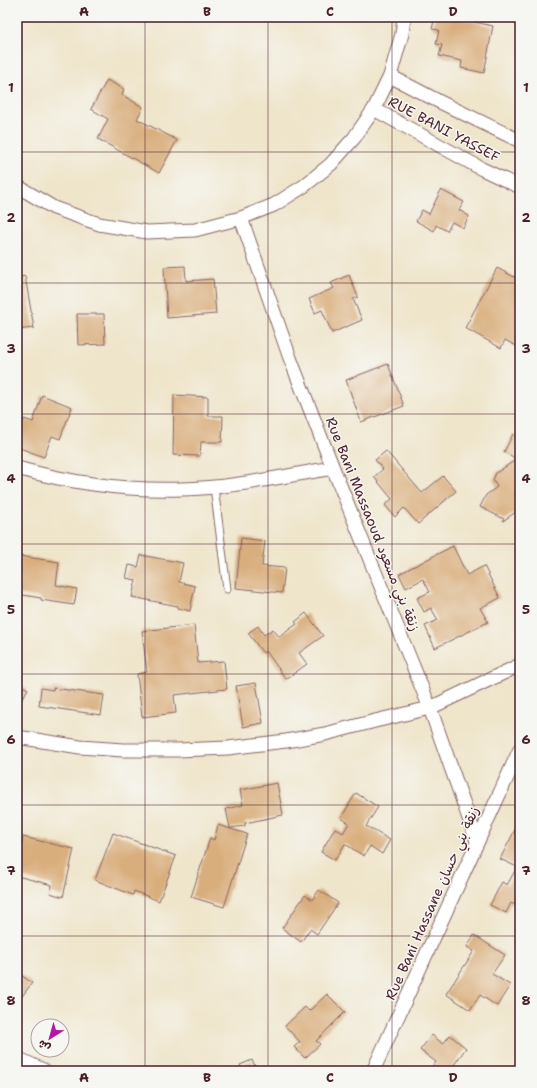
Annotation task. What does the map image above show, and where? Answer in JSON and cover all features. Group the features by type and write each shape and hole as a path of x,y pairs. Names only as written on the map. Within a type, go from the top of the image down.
{"street":[{"path":"17,186 54,208 99,224 147,232 195,230 241,218 274,205 304,186 331,164 354,138 374,109 390,76 402,34 404,17"},
{"name":"RUE BANI YASSEF","path":"390,76 438,102 520,141"},
{"name":"RUE BANI YASSEF","path":"374,109 482,169 520,187"},
{"name":"Rue Bani Massaoud زنقة بني مسعود","path":"241,218 290,358 430,708 477,841"},
{"path":"17,468 79,482 117,487 183,489 214,487 333,468"},
{"path":"17,737 80,747 123,750 228,748 286,742 430,708 520,665"},
{"name":"Rue Bani Hassane زنقة بني حسان","path":"373,1071 520,749"},
{"path":"17,1058 46,1071"}],"lane":[{"path":"214,487 227,589"}],"building":[{"path":"435,17 451,17 493,26 484,73 461,68 462,61 439,56 442,45 436,44 439,30 432,29"},
{"path":"107,80 124,89 122,95 143,107 137,119 177,140 159,173 98,139 108,119 91,109"},
{"path":"441,190 464,202 459,210 469,216 463,228 452,222 447,231 436,225 434,231 416,221 422,210 429,214"},
{"path":"185,266 186,281 213,279 216,314 167,318 164,267"},
{"path":"497,268 520,280 520,348 505,340 501,348 465,328"},
{"path":"349,275 358,297 353,299 362,320 332,333 322,310 315,313 309,299 334,288 331,283"},
{"path":"25,276 34,328 17,330 17,278"},
{"path":"77,314 104,314 105,344 78,345"},
{"path":"388,364 404,406 361,422 346,380"},
{"path":"42,395 72,407 60,439 52,436 44,457 17,447 17,437 24,419 33,422"},
{"path":"174,395 208,397 208,416 223,416 222,442 201,442 200,456 173,455"},
{"path":"513,434 520,439 520,509 503,521 504,519 480,507 486,495 497,487 493,480 496,473 517,459 504,452"},
{"path":"386,451 422,493 443,476 456,491 418,524 404,508 395,517 385,505 392,499 374,477 383,469 375,460"},
{"path":"241,538 265,541 262,566 285,568 282,593 236,588"},
{"path":"453,546 467,575 484,566 500,598 480,608 488,622 435,648 425,626 438,620 431,608 424,612 417,598 430,592 423,579 406,588 399,574"},
{"path":"141,555 183,563 179,582 195,586 190,611 178,608 178,606 132,597 136,580 126,578 129,565 138,567"},
{"path":"20,556 59,562 56,585 77,589 74,605 41,600 41,598 17,594 17,572"},
{"path":"306,613 323,636 299,653 307,664 286,679 266,651 263,653 248,633 258,626 264,635 273,629 279,637 297,624 295,622"},
{"path":"194,625 198,663 224,661 227,689 174,695 176,713 142,717 137,674 147,672 142,631"},
{"path":"17,683 28,689 17,707"},
{"path":"256,683 263,723 243,727 236,686"},
{"path":"41,688 53,690 53,688 104,695 101,715 39,706"},
{"path":"277,783 283,815 245,823 245,826 230,828 226,809 243,805 240,790"},
{"path":"356,793 378,807 366,826 390,840 382,854 370,846 364,856 345,844 335,860 321,852 335,828 343,833 349,823 341,818"},
{"path":"218,825 247,834 224,907 191,897 210,838 214,840"},
{"path":"517,826 520,828 520,907 511,903 506,913 490,905 502,882 507,885 517,867 500,859"},
{"path":"113,833 176,856 159,901 134,891 133,895 95,880"},
{"path":"23,837 74,849 63,897 50,893 52,885 17,876 17,863"},
{"path":"319,890 338,903 317,934 310,929 301,942 282,928 305,895 312,900"},
{"path":"474,935 505,955 492,974 510,985 497,1006 480,995 470,1010 446,994 474,951 467,947"},
{"path":"17,972 32,983 17,1003"},
{"path":"327,994 345,1012 316,1041 320,1044 305,1058 294,1047 300,1042 285,1026 305,1007 309,1011"},
{"path":"432,1035 443,1044 450,1035 466,1048 451,1069 455,1071 429,1071 436,1062 420,1050"},
{"path":"252,1060 257,1071 242,1071 240,1065"}]}
